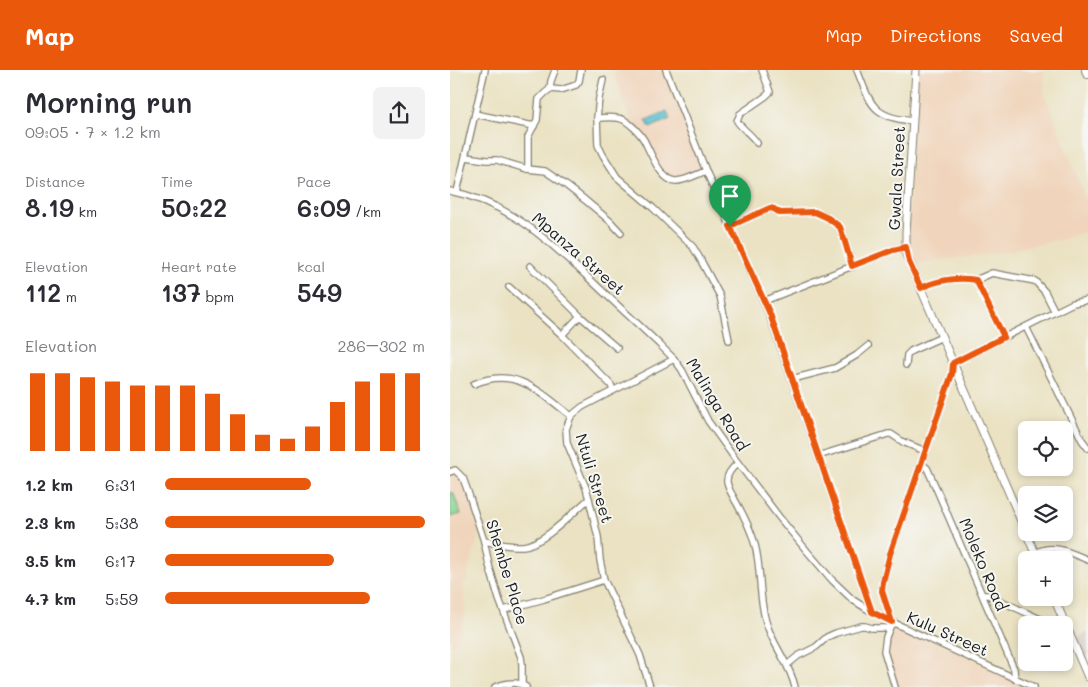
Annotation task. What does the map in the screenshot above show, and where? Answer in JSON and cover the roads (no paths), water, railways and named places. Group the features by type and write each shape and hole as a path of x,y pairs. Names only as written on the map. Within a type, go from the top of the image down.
{"street":[{"path":"457,192 485,70"},
{"path":"550,89 555,70"},
{"path":"528,169 528,137 537,120 539,100 550,89 561,90 576,85 579,81 581,70"},
{"path":"666,70 706,171 764,301 872,612"},
{"path":"757,142 737,121 740,114 770,92 762,70"},
{"path":"857,70 869,100 878,111 897,120 913,121"},
{"name":"Gwala Street","path":"916,70 906,247 909,262 1034,551"},
{"path":"603,80 597,118 598,145 617,177 660,214 700,256 720,296 729,340"},
{"path":"475,114 534,126"},
{"path":"597,118 618,118 633,127 643,138 663,175 670,180 675,182 706,171"},
{"path":"466,157 502,161 517,167 545,171 610,220 621,233"},
{"name":"Mpanza Street","path":"450,191 505,211 540,234 628,314 674,359"},
{"path":"730,226 770,208 780,213 820,213 840,227 852,266"},
{"path":"764,301 893,250 906,247"},
{"path":"530,266 580,316 617,348"},
{"path":"921,288 944,280 968,278 976,280 992,273 1036,281 1046,292 1055,312"},
{"path":"976,280 1004,337"},
{"path":"510,287 562,335 611,385 613,390"},
{"path":"895,687 884,651 890,625 882,591 883,582 890,554 952,374 953,363 1073,303 1088,300"},
{"path":"562,335 580,316"},
{"path":"1026,327 1088,448"},
{"path":"906,365 908,355 912,351 942,337"},
{"path":"792,379 835,368 868,346"},
{"name":"Ntuli Street","path":"650,687 640,655 604,580 598,537 589,499 567,443 566,430 571,416 582,407 674,359"},
{"name":"Malinga Road","path":"674,359 708,421 738,463 729,473 728,483 755,543 766,622 769,632 792,676 794,687"},
{"path":"474,384 498,378 522,381 532,386 571,416"},
{"path":"818,456 888,434 925,451"},
{"name":"Kulu Street","path":"738,463 779,517 832,580 853,600 890,625 1034,687"},
{"name":"Moleko Road","path":"921,463 927,468 1010,660 1015,679"},
{"name":"Shembe Place","path":"453,471 463,478 484,542 499,599 521,657 524,686"},
{"path":"484,542 513,546 529,545 549,534 589,499"},
{"path":"1043,551 1059,548 1066,551"},
{"path":"1073,554 1088,560"},
{"path":"504,610 604,580"},
{"path":"982,595 988,595 1034,616"},
{"path":"787,665 798,656 812,650 836,632 861,626 872,628 890,625"},
{"path":"1073,643 1088,676"},
{"path":"495,687 512,683 524,686"}],"water":[{"path":"667,111 670,119 650,128 646,120"}]}
